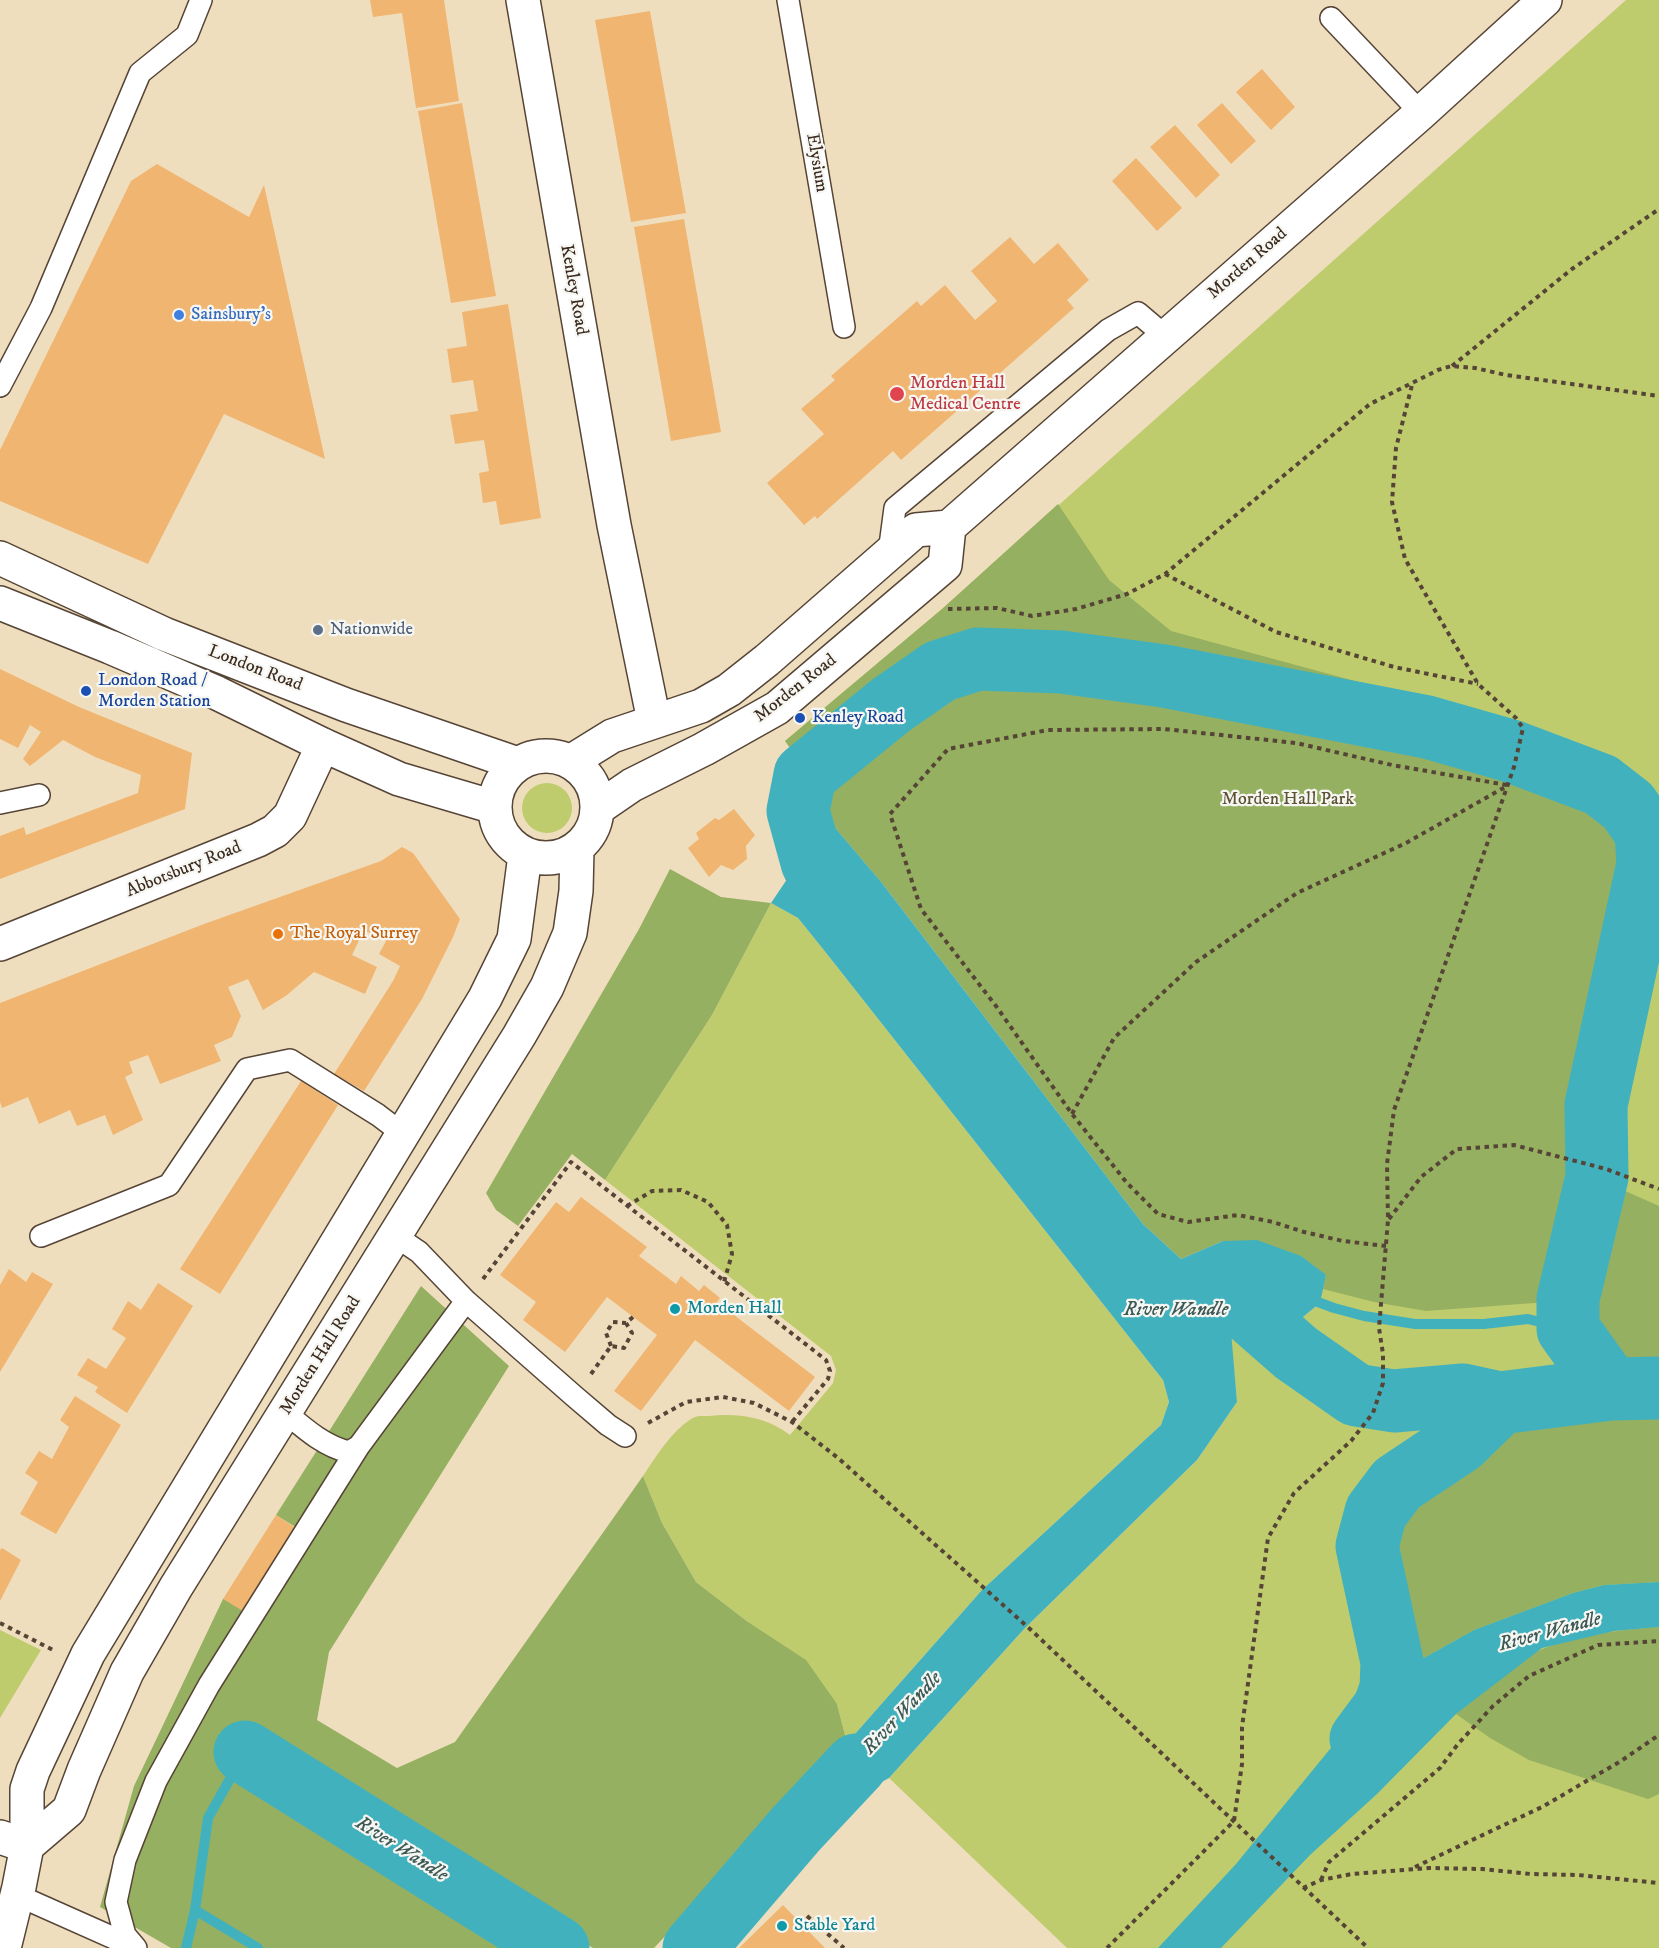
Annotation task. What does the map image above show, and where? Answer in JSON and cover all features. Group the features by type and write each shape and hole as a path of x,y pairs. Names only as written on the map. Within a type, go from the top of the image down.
{"main road":[{"name":"Kenley Road","path":"524,0 621,567 654,721"},
{"name":"Morden Road","path":"597,809 632,785 704,749 777,708 945,565 949,527 1421,113 1545,0"},
{"path":"570,762 612,736 701,706 729,690 767,660 916,530 949,527"},
{"name":"London Road","path":"0,558 164,634 346,705 518,764"},
{"name":"London Road","path":"0,603 110,646 207,688 323,745 399,779 494,807"},
{"name":"Abbotsbury Road","path":"0,944 258,840 275,831 290,816 323,745"},
{"path":"543,756 558,757 570,762 584,773 593,788 597,809 595,824 589,837 577,849 560,857 546,859 525,855 512,847 502,836 496,819 495,796 503,778 518,764 543,756"},
{"name":"Morden Hall Road","path":"14,1841 69,1810 127,1672 176,1587 286,1413 547,987 570,933 576,891 577,849"},
{"path":"3,1948 17,1895 14,1841 27,1789 33,1771 88,1654 485,998 514,939 525,855"}],"lane":[{"path":"0,386 41,308 140,73 187,35 201,0"},
{"name":"Elysium","path":"788,0 844,327"},
{"path":"1331,18 1421,113"},
{"path":"889,553 895,508 1108,330 1138,313 1165,336"},
{"path":"0,802 39,795"},
{"path":"41,1236 169,1185 247,1069 290,1060 378,1115 403,1134"},
{"path":"394,1235 419,1252 466,1301 574,1396 626,1436"},
{"path":"136,1948 125,1935 116,1902 125,1860 156,1780 209,1685 359,1446 466,1301"},
{"path":"286,1413 335,1448 349,1452 359,1446"},
{"path":"17,1895 136,1948"}],"path":[{"path":"942,609 997,608 1032,616 1076,609 1126,594 1165,574 1370,404 1438,370 1451,366 1572,269 1659,209"},
{"path":"1451,366 1659,396"},
{"path":"1107,1948 1234,1821 1242,1764 1242,1727 1268,1538 1294,1493 1351,1442 1373,1413 1383,1383 1383,1354 1378,1328 1388,1220 1387,1164 1394,1110 1515,767 1523,728 1516,718 1478,684 1405,559 1392,502 1396,448 1412,385"},
{"path":"1165,574 1276,632 1394,667 1478,684"},
{"path":"1386,1246 1343,1241 1238,1215 1188,1222 1158,1214 1127,1183 1072,1114 996,1006 921,909 890,814 948,749 1048,730 1164,729 1296,743 1392,765 1508,785"},
{"path":"1072,1114 1114,1038 1196,962 1297,893 1406,843 1508,785"},
{"path":"1388,1220 1421,1177 1457,1149 1514,1145 1606,1169 1659,1189"},
{"path":"466,1301 571,1162 826,1360 830,1371 828,1379 792,1422"},
{"path":"627,1206 652,1191 681,1190 708,1202 726,1225 732,1254 724,1282"},
{"path":"611,1346 606,1333 613,1322 626,1323 633,1317"},
{"path":"611,1346 624,1348 632,1333 626,1323"},
{"path":"574,1396 611,1346"},
{"path":"626,1436 686,1402 723,1397 754,1403 792,1422 838,1458 979,1586 1030,1629 1368,1948"},
{"path":"0,1623 53,1650"},
{"path":"1321,1880 1329,1862 1440,1768 1458,1744 1493,1706 1529,1676 1598,1645 1659,1641"},
{"path":"1410,1869 1542,1807 1621,1761 1659,1735"},
{"path":"1303,1888 1321,1880 1352,1874 1410,1869 1482,1869 1659,1882"},
{"path":"807,1916 844,1948"}],"green space":[{"name":"Morden Hall Park","path":"1626,0 1659,0 1659,1948 1067,1948 889,1778 1025,1628 1197,1460 1237,1402 1229,1318 1282,1359 1303,1317 1320,1303 882,883 814,803 801,763 785,741 942,609"},
{"path":"1058,504 1109,580 1171,631 1465,711 1494,736 1508,760 1593,793 1618,815 1633,837 1639,862 1592,1099 1566,1253 1548,1302 1426,1311 1374,1302 1323,1289 1326,1275 1223,1241 1181,1259 1143,1224 882,883 814,803 801,763 785,741 942,609"},
{"path":"547,783 561,787 568,794 572,808 568,822 561,829 547,833 533,829 526,822 522,808 526,794 533,787"},
{"path":"670,869 721,897 771,903 712,1015 605,1180 572,1154 518,1226 496,1210 486,1193 639,929"},
{"path":"771,903 798,918 823,949 1163,1380 1169,1402 1161,1425 982,1590 847,1743 837,1704 748,1622 696,1582 662,1523 643,1476 670,1438 695,1417 731,1415 752,1418 772,1424 790,1435 833,1383 836,1370 831,1356 605,1180 712,1015"},
{"path":"1612,1185 1659,1206 1659,1371 1618,1372 1582,1326 1581,1289 1604,1234"},
{"path":"421,1286 509,1366 329,1652 317,1720 397,1768 455,1742 643,1476 662,1523 696,1582 748,1622 806,1660 837,1704 847,1743 654,1948 593,1948 569,1933 559,1948 171,1948 100,1907 134,1786 223,1599 300,1530 276,1515"},
{"path":"1567,1407 1619,1412 1659,1412 1659,1582 1604,1585 1573,1593 1474,1630 1422,1659 1412,1662 1409,1658 1389,1541 1393,1520 1408,1495 1472,1455 1499,1428 1496,1423 1506,1416 1509,1419 1527,1410"},
{"path":"1659,1627 1659,1794 1648,1799 1529,1760 1490,1738 1456,1714 1508,1668 1543,1649 1580,1637"},
{"path":"0,1630 41,1650 0,1718"}],"water":[{"name":"River Wandle","path":"814,803 882,883 1143,1224 1181,1259 1223,1241 1257,1240 1301,1256 1326,1275 1320,1303 1303,1317 1308,1332 1296,1353 1282,1359 1230,1319 1237,1402 1197,1460 1025,1628 889,1778 796,1829 847,1743 982,1590 1161,1425 1169,1402 1163,1380 823,949 798,918 771,903 804,854 798,811"},
{"name":"River Wandle","path":"1659,1582 1659,1627 1614,1631 1542,1648 1456,1714 1377,1794 1310,1855 1221,1948 1158,1948 1236,1864 1348,1727 1392,1662 1422,1659 1474,1630 1573,1593 1604,1585"}],"building":[{"path":"370,0 444,0 459,101 416,108 402,13 373,17"},
{"path":"650,11 686,213 631,222 595,20"},
{"path":"1262,69 1295,107 1271,130 1236,92"},
{"path":"462,103 496,296 451,303 418,111"},
{"path":"1222,103 1256,141 1231,164 1197,125"},
{"path":"1175,125 1220,175 1196,198 1150,147"},
{"path":"1136,158 1182,208 1157,231 1112,181"},
{"name":"Sainsbury's","path":"157,164 249,217 264,185 325,459 224,414 148,564 0,501 0,450 131,181"},
{"path":"684,219 721,432 671,441 634,227"},
{"name":"Morden Hall Medical Centre","path":"1010,237 1034,264 1058,243 1089,280 1067,300 1074,308 901,460 893,451 817,519 815,516 804,525 767,483 824,434 801,409 835,380 831,376 917,301 921,306 945,285 975,320 997,301 971,271"},
{"path":"508,304 541,518 500,525 496,501 483,503 479,473 489,471 484,440 455,444 450,415 478,411 473,380 452,383 447,349 467,346 462,312"},
{"path":"0,669 79,707 192,753 185,809 0,879 0,836 24,827 26,835 138,793 141,775 95,757 63,740 30,766 23,759 41,732 30,725 18,748 0,739"},
{"path":"734,809 755,835 746,846 747,859 733,870 721,865 709,877 688,848 699,839 696,833 715,818 719,820"},
{"path":"402,847 413,853 460,919 422,999 364,1091 334,1074 393,981 400,966 379,954 386,941 364,930 352,955 377,967 365,994 314,972 287,995 263,1010 248,979 228,987 241,1016 232,1037 214,1045 221,1061 160,1084 148,1055 129,1062 133,1073 125,1077 143,1120 113,1135 105,1115 77,1126 70,1110 39,1124 28,1097 2,1108 0,1102 0,1003 204,924 381,861"},
{"path":"301,1081 338,1105 220,1294 180,1269"},
{"name":"Morden Hall","path":"581,1197 647,1247 639,1256 676,1284 681,1276 699,1291 704,1285 720,1298 717,1302 815,1377 789,1411 695,1340 641,1411 614,1391 657,1335 607,1297 565,1352 523,1320 536,1302 500,1275 556,1202 569,1212"},
{"path":"9,1269 26,1282 32,1272 53,1284 0,1372 0,1285"},
{"path":"158,1283 193,1306 127,1413 95,1392 98,1387 77,1375 88,1358 106,1369 126,1338 112,1329 128,1301 141,1310"},
{"path":"75,1396 121,1425 56,1534 20,1514 38,1482 25,1473 39,1451 52,1459 69,1427 60,1420"},
{"path":"276,1515 300,1531 248,1614 223,1599"},
{"path":"2,1548 21,1560 0,1601 0,1550"},
{"name":"Stable Yard","path":"783,1905 825,1948 739,1948"}],"waterway":[{"path":"826,892 812,862 798,811 805,775 891,705 940,671 978,659 1061,662 1164,676 1427,727 1511,751 1601,785 1628,806 1646,832 1648,864 1596,1105 1597,1177 1568,1299 1568,1329 1611,1389"},
{"name":"River Wandle","path":"1231,1296 1296,1353 1356,1395 1394,1401 1463,1395 1500,1403 1611,1389 1659,1388"},
{"path":"1307,1298 1364,1316 1415,1324 1484,1324 1528,1319 1568,1329"},
{"name":"River Wandle","path":"1361,1739 1384,1708 1391,1689 1392,1662 1367,1546 1376,1512 1397,1484 1460,1442 1500,1403"},
{"path":"245,1752 208,1818 195,1910 258,1948"},
{"name":"River Wandle","path":"245,1752 558,1948"},
{"name":"River Wandle","path":"694,1948 796,1829 856,1765"},
{"path":"186,1948 195,1910"}],"place":[{"name":"Sainsbury's","path":"179,315"},
{"name":"Morden Hall Medical Centre","path":"897,394"},
{"name":"Nationwide","path":"318,630"},
{"name":"London Road / Morden Station","path":"86,691"},
{"name":"Kenley Road","path":"800,718"},
{"name":"The Royal Surrey","path":"278,934"},
{"name":"Morden Hall","path":"675,1309"},
{"name":"Stable Yard","path":"782,1926"}]}
